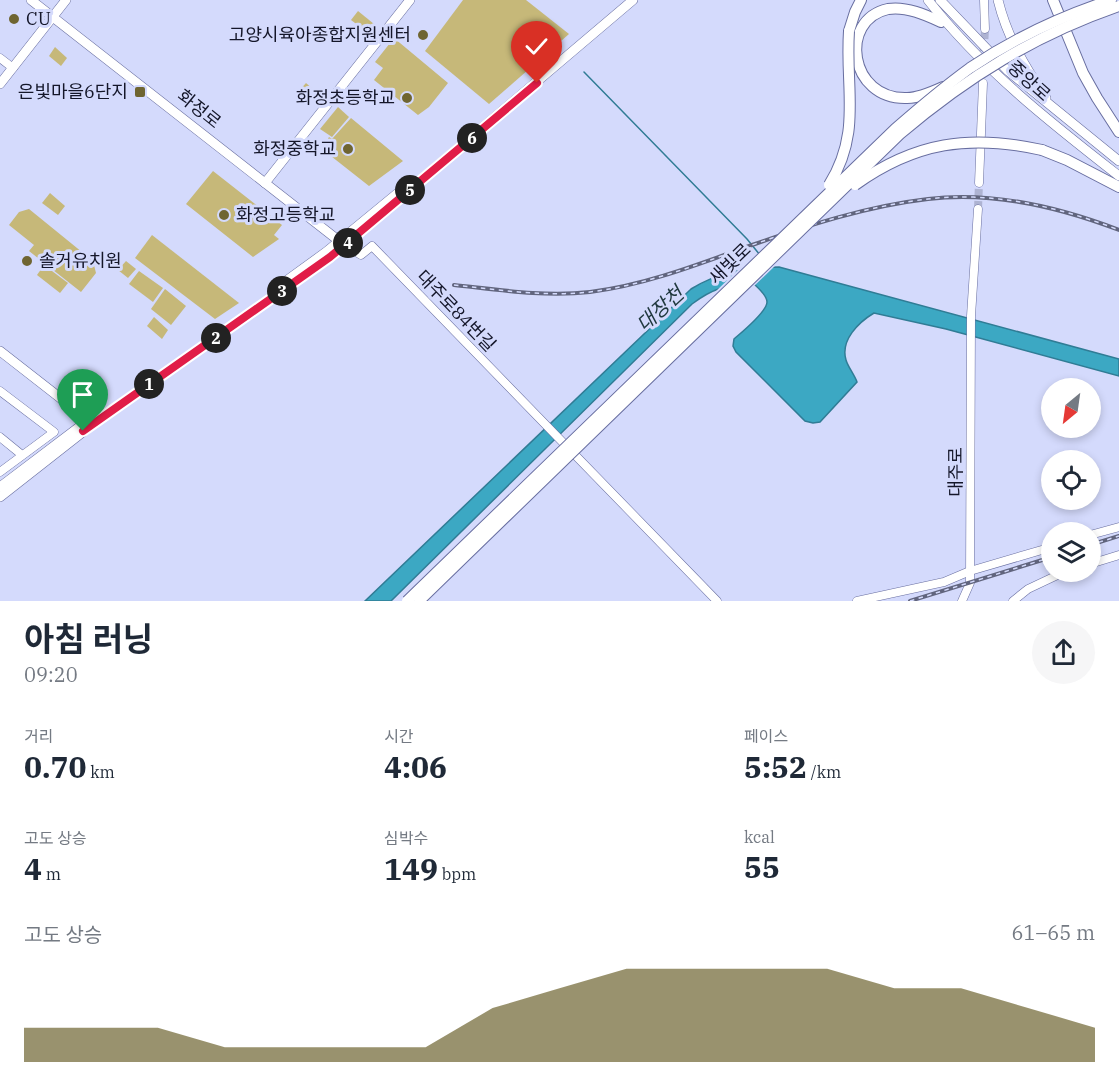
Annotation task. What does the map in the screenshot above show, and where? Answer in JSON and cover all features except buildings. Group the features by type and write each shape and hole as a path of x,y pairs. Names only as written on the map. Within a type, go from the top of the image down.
{"highway":[{"path":"821,198 837,173 848,143 851,106 849,31 861,0"},
{"path":"1053,0 1083,73 1119,132"},
{"name":"새빛로","path":"407,601 821,198 895,129 948,85 1006,46 1084,9 1111,0"},
{"name":"새빛로","path":"419,601 900,134 967,81 1009,56 1059,29 1119,6"},
{"path":"941,22 916,12 897,9 888,9 879,13 867,23 859,35 857,62 868,84 879,93 892,97 909,98 948,85"},
{"path":"832,201 872,173 919,150 972,141 993,141 1042,150 1067,159 1119,187"}],"main road":[{"name":"화정로","path":"31,0 342,243"},
{"path":"0,84 66,0"},
{"path":"266,183 410,0"},
{"path":"342,243 624,0"},
{"path":"0,487 342,243 633,0"},
{"path":"922,0 941,22 999,77"},
{"name":"중앙로","path":"928,0 941,17 999,77 1119,176"},
{"name":"중앙로","path":"940,0 1007,70 1119,161"},
{"path":"998,0 1002,17 1017,53 1055,109"},
{"path":"0,351 91,422"},
{"path":"0,497 91,422"}],"street":[{"path":"984,0 985,29"},
{"path":"0,58 13,68"},
{"path":"979,183 982,83"},
{"name":"대주로","path":"962,601 970,584 970,341 978,209"},
{"name":"대주로84번길","path":"342,243 361,255 372,246 717,601"},
{"path":"0,391 54,432 0,472"},
{"path":"0,437 22,455"},
{"path":"1101,532 1119,527"},
{"path":"857,601 944,582 970,571 1041,550"},
{"path":"1101,561 1119,555"},
{"path":"1013,601 1028,589 1043,582"}],"shaded area":[{"path":"463,0 526,0 569,34 489,104 425,51"},
{"path":"358,11 374,24 367,32 351,20"},
{"path":"394,38 448,83 429,107 418,115 374,80 383,68 375,62"},
{"path":"55,47 67,58 61,66 49,56"},
{"path":"306,83 317,93 309,102 298,92"},
{"path":"338,107 349,117 332,137 320,129"},
{"path":"351,118 403,161 369,186 322,149 329,137 332,139"},
{"path":"213,171 282,225 274,235 279,239 253,257 186,204"},
{"path":"50,193 65,206 58,215 42,203"},
{"path":"29,209 93,261 96,273 81,292 29,251 34,245 9,225 19,212"},
{"path":"152,235 239,303 215,319 135,258"},
{"path":"126,261 136,269 128,278 118,270"},
{"path":"44,265 68,283 60,293 37,275"},
{"path":"139,271 163,288 153,302 129,284"},
{"path":"165,289 186,306 171,325 151,309"},
{"path":"154,317 168,330 162,339 147,326"}],"water":[{"path":"779,267 1119,359 1119,376 946,329 874,313 852,332 846,345 846,360 857,382 820,422 813,423 805,421 736,352 733,346 734,339 754,322 766,306 767,299 764,294 753,283 721,288 692,304 391,601 365,601 691,289 723,274 755,268"}],"pier":[{"path":"777,264 753,287 732,288 714,293 742,266"}],"waterway":[{"path":"584,72 760,255"}],"tunnel":[{"path":"983,63 985,29"},
{"path":"978,209 979,183"}],"railway":[{"path":"454,285 556,294 611,289 672,273 839,217 883,206 952,197 977,197 1025,203 1073,214 1119,230"},
{"path":"1101,542 1119,536"},
{"path":"910,601 1041,560"}],"place":[{"name":"CU","path":"14,19"},
{"name":"고양시육아종합지원센터","path":"423,35"},
{"name":"은빛마을6단지","path":"140,92"},
{"name":"화정초등학교","path":"407,98"},
{"name":"화정중학교","path":"348,149"},
{"name":"화정고등학교","path":"224,215"},
{"name":"솔거유치원","path":"27,261"}],"route":[{"path":"83,431 330,257 537,83"}],"water label":[{"name":"대장천","path":"660,309"}]}
